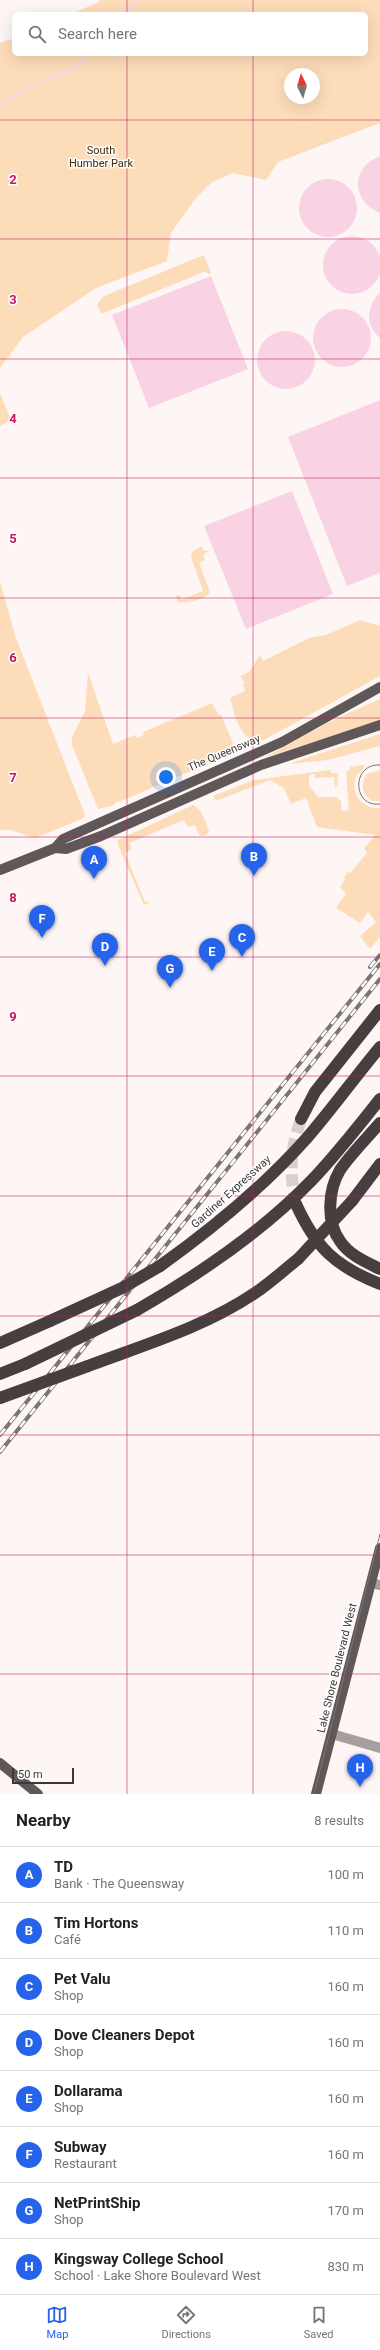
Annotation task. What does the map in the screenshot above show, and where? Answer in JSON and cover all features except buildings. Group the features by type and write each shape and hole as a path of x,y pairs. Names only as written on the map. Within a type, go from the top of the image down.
{"highway":[{"path":"301,1119 315,1092 380,1010"},
{"name":"Gardiner Expressway","path":"0,1344 122,1288 160,1266 209,1231 282,1164 306,1138 380,1047"},
{"path":"0,1374 25,1364 137,1310 217,1260 258,1228 310,1182 334,1156 380,1099"},
{"path":"380,1123 340,1170 333,1189 330,1205 332,1222 339,1241 357,1257 380,1269"},
{"path":"0,1398 172,1335 214,1317 255,1293 298,1259 352,1201 380,1164"},
{"path":"296,1204 308,1230 326,1253 352,1271 380,1284"}],"main road":[{"name":"The Queensway","path":"54,848 63,839 282,742 380,688"},
{"name":"The Queensway","path":"1,867 54,848 66,849 101,836 261,765 380,725"},
{"name":"Lake Shore Boulevard West","path":"316,1794 376,1584 380,1548"},
{"path":"0,1763 38,1794"}],"street":[{"path":"332,1734 380,1748"}],"green space":[{"name":"South Humber Park","path":"99,0 380,0 380,123 278,162 266,180 233,173 212,182 196,198 171,233 167,261 96,288 23,337 0,368 0,43 12,39 12,56 368,56 368,12 76,12 99,2"},
{"path":"204,255 211,273 208,274 206,271 101,314 97,304 104,296"},
{"path":"0,393 11,420 0,426"},
{"path":"202,546 204,551 210,550 203,555 205,560 199,563 210,592 204,597 196,600 178,602 176,596 179,594 181,600 203,591 191,557 193,551"},
{"path":"0,582 16,638 85,815 84,818 35,838 10,830 1,830 0,828"},
{"path":"360,620 380,626 380,676 264,740 249,738 240,727 230,698 245,691 243,684 245,683 240,676 249,672 260,655 263,661 309,638 326,635"},
{"path":"88,673 113,744 135,735 137,738 144,735 143,732 212,703 219,715 221,715 233,743 231,754 119,802 118,801 112,806 98,809 72,745 72,737 85,711"},
{"path":"380,699 380,720 264,758 331,721"},
{"path":"380,734 380,746 328,760 288,764"},
{"path":"365,765 356,777 356,795 368,806 380,808 380,937 370,949 360,936 376,922 368,912 360,923 336,908 346,894 340,887 345,880 344,877 348,872 350,873 367,853 364,849 375,835 317,827 306,798 291,804 284,788 270,780 216,801 213,796 254,780 330,770 331,773 338,773 337,786 335,787 334,777 315,778 315,774 309,775 309,785 318,797 336,797 341,801 342,811 349,810 346,772 349,771 350,767"},
{"path":"380,770 380,801 372,801 364,792 363,781 367,774"},
{"path":"193,805 199,809 205,819 209,831 206,835 200,836 195,825 188,827 184,820 129,843 132,849 125,853 145,902 151,902 144,905 118,845 118,840"}],"shaded area":[{"path":"380,156 380,213 370,208 364,201 359,193 358,184 359,176 363,168 370,161"},
{"path":"328,179 339,181 352,192 355,197 357,208 355,219 344,232 339,235 328,237 317,235 304,224 301,219 299,208 301,197 312,184 317,181"},
{"path":"352,236 363,238 376,249 379,254 381,265 379,276 368,289 363,292 352,294 341,292 328,281 325,276 323,265 325,254 336,241 341,238"},
{"path":"211,276 248,369 149,408 112,315"},
{"path":"380,293 380,338 372,327 369,316 372,304"},
{"path":"342,309 353,311 366,322 369,327 371,338 369,349 358,362 353,365 342,367 331,365 318,354 315,349 313,338 315,327 326,314 331,311"},
{"path":"286,331 297,333 310,344 313,349 315,360 313,371 302,384 297,387 286,389 275,387 262,376 259,371 257,360 259,349 270,336 275,333"},
{"path":"380,400 380,573 347,586 288,437"},
{"path":"292,491 333,594 246,629 204,526"}],"waterway":[{"path":"125,12 138,0"},
{"path":"0,105 49,77 63,74 72,70 82,60"}],"tunnel":[{"path":"296,1204 292,1181 292,1161 295,1141 301,1119"}],"tram line":[{"path":"380,765 371,766 364,771 360,778 359,785 360,793 364,799 371,803 380,804"},
{"path":"314,1794 380,1534"}],"railway":[{"path":"370,967 380,955"},
{"path":"0,1435 380,964"},
{"path":"0,1452 380,979"}],"place":[{"name":"Tim Hortons","path":"254,876"},
{"name":"TD","path":"94,879"},
{"name":"Subway","path":"42,938"},
{"name":"Pet Valu","path":"242,957"},
{"name":"Dove Cleaners Depot","path":"105,966"},
{"name":"Dollarama","path":"212,971"},
{"name":"NetPrintShip","path":"170,988"},
{"name":"Kingsway College School","path":"360,1787"}]}
